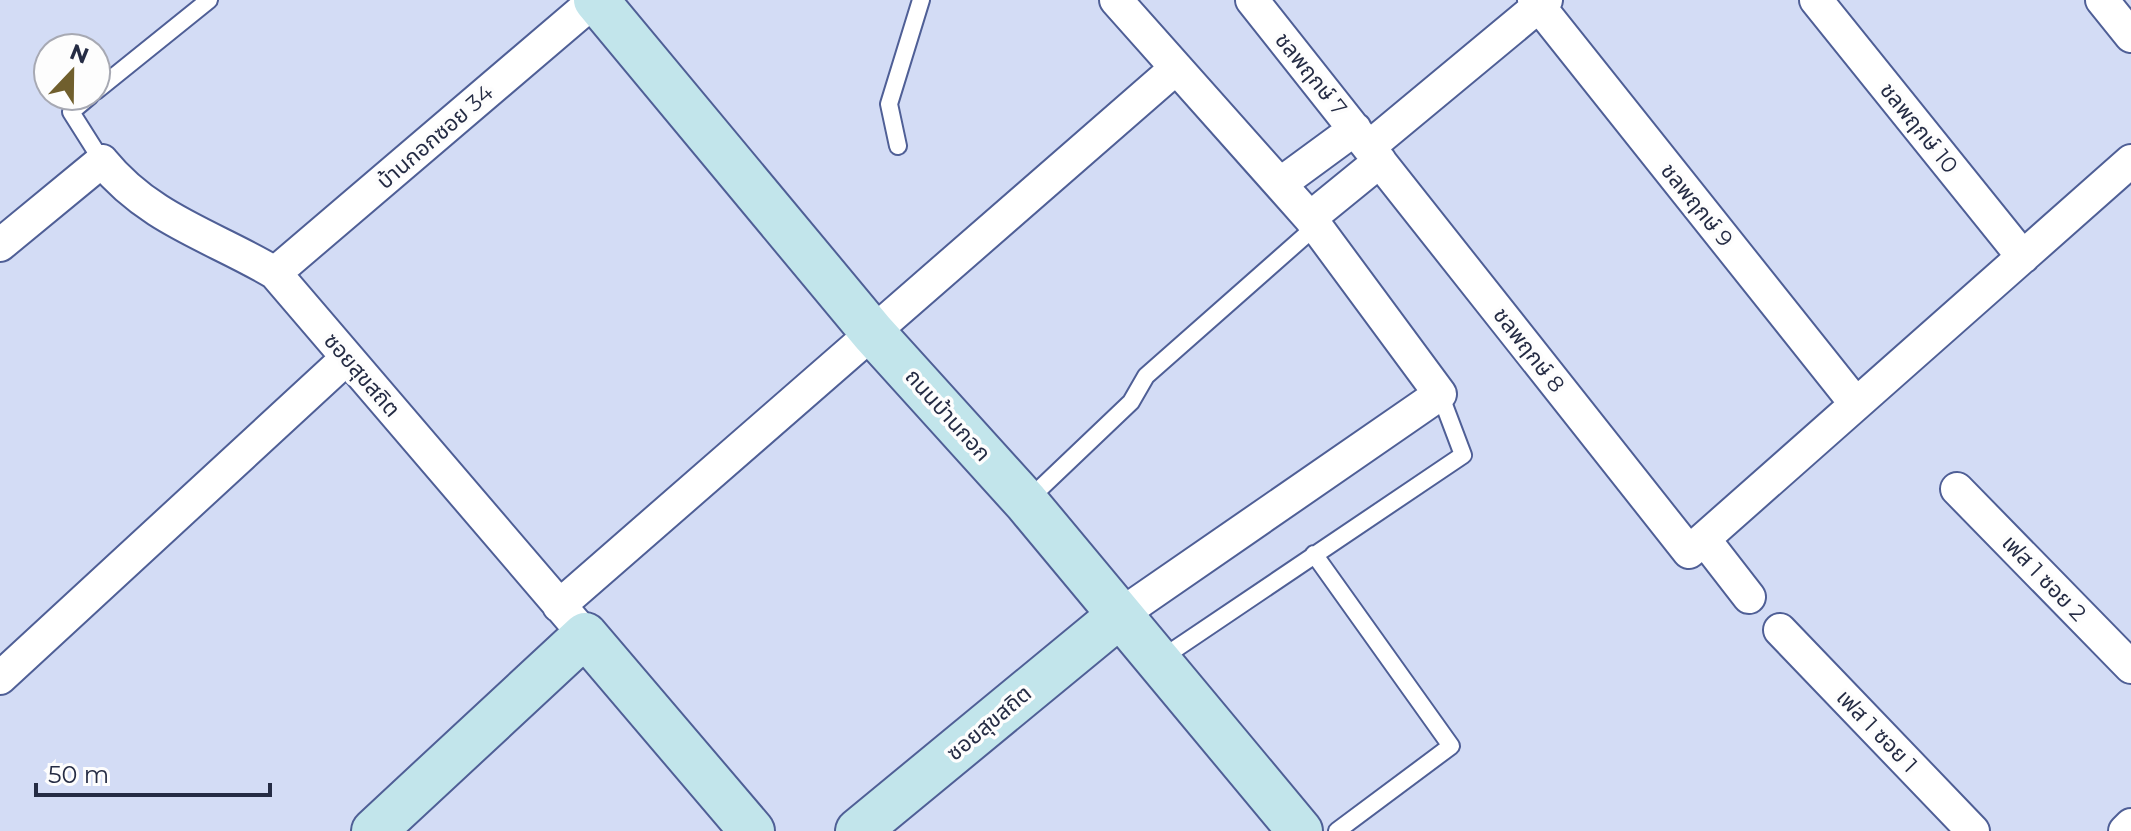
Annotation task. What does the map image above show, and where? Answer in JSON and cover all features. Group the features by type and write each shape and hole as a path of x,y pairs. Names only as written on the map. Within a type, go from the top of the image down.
{"street":[{"name":"บ้านกอกซอย 34","path":"275,273 596,0"},
{"name":"ถนนบ้านกอก","path":"596,0 873,333 1026,502 1300,831"},
{"path":"1116,0 1313,222 1440,394 1120,615"},
{"name":"ชลพฤกษ์ 7","path":"1252,0 1368,146"},
{"name":"ชลพฤกษ์ 10","path":"1816,0 2023,257"},
{"path":"2102,0 2131,36"},
{"path":"1313,222 1368,146 1539,2"},
{"name":"ชลพฤกษ์ 9","path":"1539,2 1856,404"},
{"path":"374,831 572,620 873,333 1175,69"},
{"path":"1280,184 1368,146"},
{"name":"ชลพฤกษ์ 8","path":"1368,146 1696,546 1749,597"},
{"name":"ซอยสุขสถิต","path":"102,161 122,186 175,224 241,253 275,273 752,831"},
{"path":"0,245 102,161"},
{"path":"1696,546 2131,161"},
{"path":"0,678 347,358"},
{"name":"เฟส 1 ซอย 2","path":"1957,489 2131,667"},
{"name":"ซอยสุขสถิต","path":"858,831 1120,615"},
{"name":"เฟส 1 ซอย 1","path":"1780,630 1973,831"},
{"path":"2125,831 2131,825"}],"lane":[{"path":"112,78 209,0"},
{"path":"898,146 889,104 921,0"},
{"path":"71,112 102,161"},
{"path":"1026,502 1131,402 1146,376 1313,222"},
{"path":"1158,661 1463,455 1440,394"},
{"path":"1314,554 1451,746 1337,831"}]}
